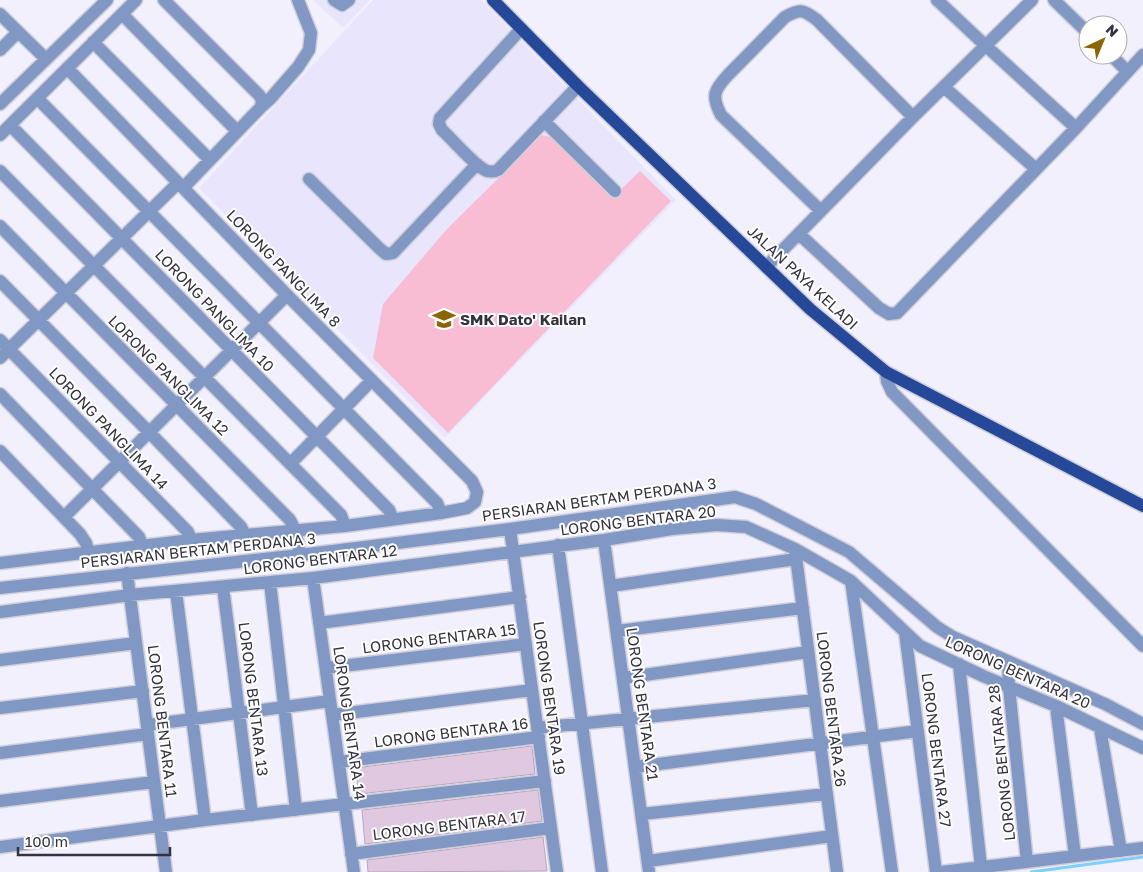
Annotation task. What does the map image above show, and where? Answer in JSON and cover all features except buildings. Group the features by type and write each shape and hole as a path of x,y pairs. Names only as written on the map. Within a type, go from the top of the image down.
{"main road":[{"name":"JALAN PAYA KELADI","path":"494,0 578,86 810,309 886,372 1143,506"}],"street":[{"path":"0,104 107,0"},
{"path":"0,135 136,0"},
{"path":"164,0 260,96 262,101 260,107"},
{"path":"3,349 39,320 122,238 210,160 298,67 309,50 310,33 298,0"},
{"path":"937,0 1076,128"},
{"path":"766,267 913,117 1032,0"},
{"path":"1054,0 1078,23"},
{"path":"821,211 722,115 715,104 715,94 719,85 728,75 786,17 796,11 803,11 817,20 913,117"},
{"path":"0,14 46,59"},
{"path":"122,14 237,131"},
{"path":"521,29 440,118 439,124 442,130 477,164 485,170 493,172 498,170 578,86"},
{"path":"0,50 18,32"},
{"path":"93,42 210,160"},
{"path":"798,234 879,308 889,314 896,314 1036,170 1143,55"},
{"path":"1121,65 1127,71"},
{"name":"LORONG PANGLIMA 8","path":"67,68 287,295 472,481 477,492 475,502 467,508 441,513"},
{"path":"944,87 1036,170"},
{"path":"0,563 191,540 296,532 441,513 438,503 37,98"},
{"path":"544,121 615,191"},
{"name":"LORONG PANGLIMA 10","path":"10,125 389,510 393,519"},
{"path":"309,179 386,254 393,253 477,164"},
{"path":"0,171 341,516 344,526"},
{"name":"LORONG PANGLIMA 12","path":"0,226 290,520 296,532 300,555"},
{"path":"0,281 241,527 245,535"},
{"path":"64,517 287,295"},
{"name":"LORONG PANGLIMA 14","path":"3,349 188,532 191,540"},
{"path":"886,372 892,392 1143,646"},
{"path":"290,464 372,380"},
{"path":"0,394 139,537 142,546"},
{"path":"0,451 83,538 88,551"},
{"name":"PERSIARAN BERTAM PERDANA 3","path":"0,588 300,555 510,529 735,497 746,499 849,552 937,627 953,637 1105,704 1143,724"},
{"name":"LORONG BENTARA 20","path":"513,551 604,540 672,529 717,526 746,527 851,581 920,646 1009,687 1056,706 1143,748"},
{"name":"LORONG BENTARA 19","path":"510,529 557,872"},
{"name":"LORONG BENTARA 21","path":"604,540 649,866"},
{"path":"558,545 602,872"},
{"name":"LORONG BENTARA 12","path":"0,612 130,595 313,578 513,551"},
{"path":"611,586 796,554"},
{"name":"LORONG BENTARA 26","path":"796,554 837,872"},
{"name":"LORONG BENTARA 11","path":"127,573 166,872"},
{"name":"LORONG BENTARA 14","path":"313,578 354,872"},
{"path":"851,581 892,872"},
{"path":"270,582 296,810"},
{"name":"LORONG BENTARA 13","path":"223,587 252,815"},
{"path":"176,591 205,820"},
{"path":"320,623 520,597"},
{"path":"617,631 803,608"},
{"name":"LORONG BENTARA 27","path":"905,632 936,872"},
{"path":"0,660 136,643"},
{"name":"LORONG BENTARA 15","path":"326,668 526,644"},
{"path":"623,678 808,652"},
{"name":"LORONG BENTARA 28","path":"1008,661 1027,862"},
{"path":"958,664 980,867"},
{"path":"332,715 532,690"},
{"path":"0,708 143,691"},
{"name":"LORONG BENTARA 16","path":"339,762 538,733 582,723 814,700"},
{"path":"0,753 148,730 192,720 330,702"},
{"path":"1056,706 1076,856"},
{"path":"1100,728 1121,851"},
{"path":"635,767 918,731"},
{"path":"0,846 205,820 545,781"},
{"path":"0,801 154,782"},
{"path":"642,814 826,794"},
{"name":"LORONG BENTARA 17","path":"351,854 551,828"},
{"path":"649,866 832,836"},
{"path":"941,872 1143,848"}],"shaded area":[{"path":"313,0 370,0 343,28"},
{"name":"SMK Dato' Kailan","path":"373,0 481,0 676,200 445,438 199,188"},
{"path":"542,135 558,142 614,196 640,171 671,201 448,433 373,358 383,304 447,229"}],"waterway":[{"path":"1031,872 1143,857"}],"place":[{"name":"SMK Dato' Kailan","path":"444,319"}]}
